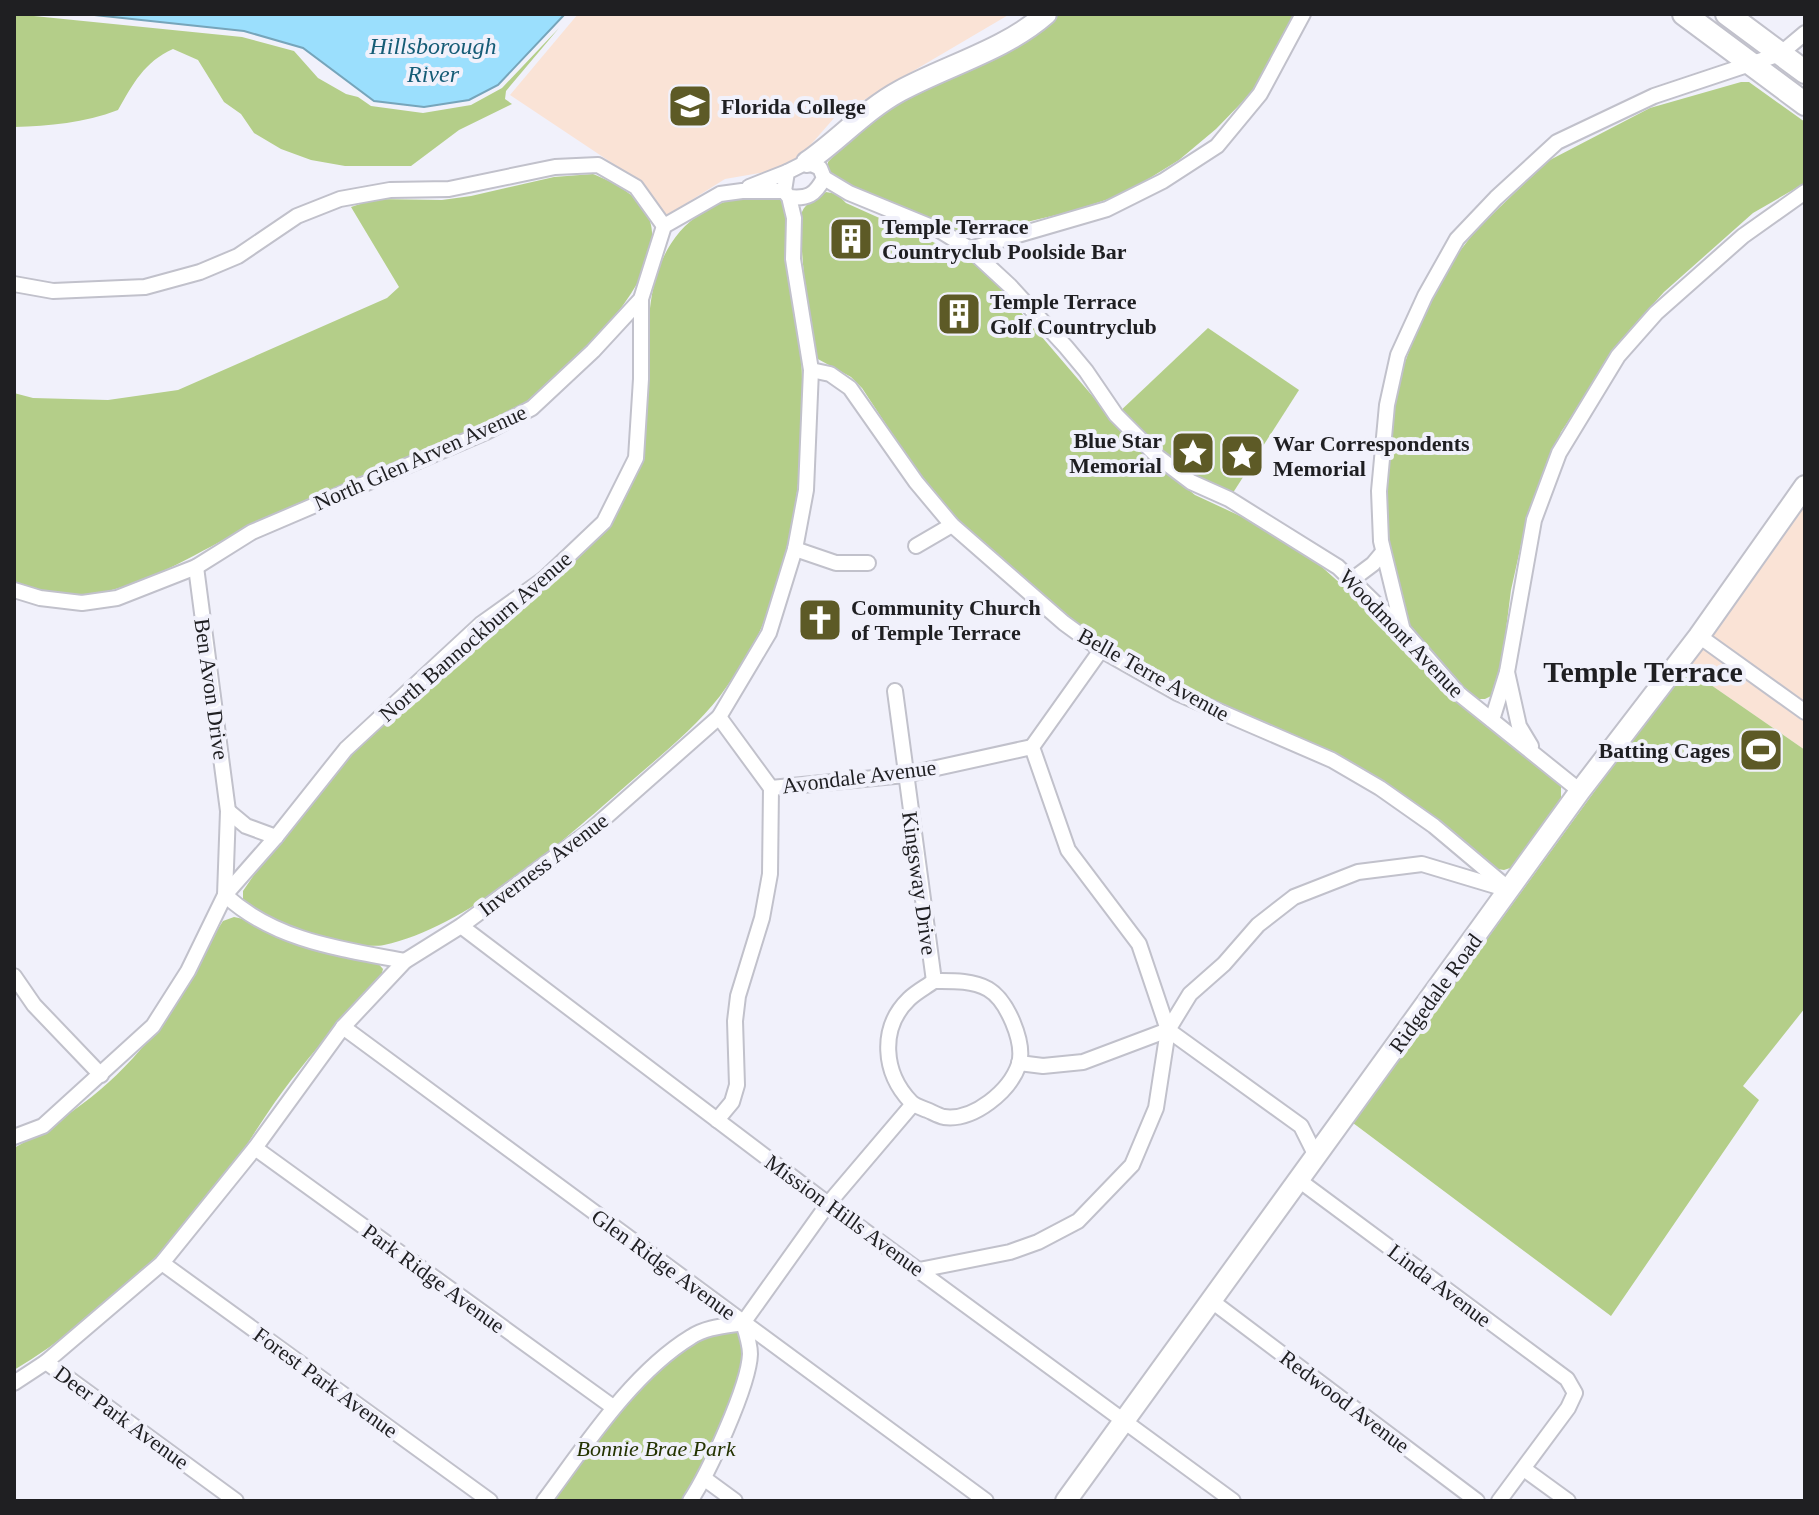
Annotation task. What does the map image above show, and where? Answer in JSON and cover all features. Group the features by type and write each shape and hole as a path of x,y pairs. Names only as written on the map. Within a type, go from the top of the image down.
{"main road":[{"path":"1684,14 1805,104"},
{"path":"1727,14 1805,72"}],"street":[{"path":"794,218 836,142 857,119 898,92 1027,31 1046,14"},
{"path":"970,249 1107,209 1163,181 1217,146 1260,94 1303,14"},
{"path":"1404,631 1383,552 1379,491 1387,405 1398,355 1425,296 1457,239 1557,142 1654,96 1780,54 1805,33"},
{"path":"14,284 53,291 145,287 200,272 238,256 297,216 340,199 390,190 449,189 555,167 598,165 636,187 664,226 720,194 742,191 786,194 787,172"},
{"path":"742,191 787,172 815,180"},
{"name":"Woodmont Avenue","path":"786,194 815,180 939,230 970,249 1010,286 1066,347 1116,415 1158,457 1191,482 1229,499 1284,531 1353,579 1458,693 1580,791"},
{"path":"1492,720 1507,672 1534,520 1559,453 1618,356 1656,313 1743,236 1805,192"},
{"name":"Inverness Avenue","path":"14,1383 46,1362 162,1263 255,1148 343,1027 405,961 461,926 590,831 719,717 769,633 795,549 806,490 811,370 793,259 794,218 786,194"},
{"name":"North Glen Arven Avenue","path":"14,590 40,598 82,603 117,598 196,567 252,532 486,432 532,408 593,351 641,299 664,226"},
{"name":"North Bannockburn Avenue","path":"14,1137 43,1126 153,1026 188,971 225,895 346,749 481,624 544,579 604,522 636,458 641,379 641,299"},
{"name":"Belle Terre Avenue","path":"811,370 830,374 850,388 916,482 952,525 1045,608 1101,650 1177,693 1332,760 1380,788 1434,826 1510,890"},
{"name":"Ridgedale Road","path":"1066,1501 1580,791 1801,500"},
{"path":"916,546 952,525"},
{"path":"795,549 836,563 868,563"},
{"path":"1353,579 1383,552"},
{"name":"Ben Avon Drive","path":"196,567 228,811 225,895"},
{"path":"1699,636 1805,712"},
{"path":"1101,650 1032,747 1068,850 1139,944 1168,1030 1301,1126 1316,1156"},
{"path":"1507,672 1519,726 1536,755"},
{"name":"Kingsway Drive","path":"895,691 934,981"},
{"name":"Avondale Avenue","path":"719,717 771,788 905,775 1032,747"},
{"path":"717,1120 732,1102 737,1085 735,1021 738,996 762,918 770,874 771,788"},
{"path":"228,811 246,826 276,837"},
{"path":"919,1270 1010,1252 1038,1242 1078,1221 1132,1165 1156,1108 1168,1030 1190,994 1224,964 1258,925 1294,897 1358,872 1422,864 1510,890"},
{"path":"225,895 246,914 273,929 314,943 405,961"},
{"name":"Mission Hills Avenue","path":"461,926 828,1204 1233,1501"},
{"path":"14,976 34,1005 101,1075"},
{"path":"934,981 959,981 988,989 1011,1014 1017,1033 1019,1063 992,1103 972,1112 945,1117 913,1104 892,1074 886,1047 894,1020 908,1000 934,981"},
{"name":"Glen Ridge Avenue","path":"343,1027 986,1501"},
{"path":"1019,1063 1043,1066 1083,1062 1168,1030"},
{"path":"544,1501 613,1407 650,1370 691,1337 713,1328 743,1323 828,1204 913,1104"},
{"name":"Park Ridge Avenue","path":"255,1148 613,1407"},
{"name":"Linda Avenue","path":"1300,1181 1567,1379 1575,1393 1568,1408 1524,1469"},
{"name":"Forest Park Avenue","path":"162,1263 490,1501"},
{"name":"Redwood Avenue","path":"1213,1302 1477,1501"},
{"path":"690,1501 705,1479 746,1378 750,1353 743,1323"},
{"name":"Deer Park Avenue","path":"46,1362 236,1501"},
{"path":"1499,1501 1524,1469 1568,1501"},
{"path":"705,1479 735,1501"}],"shaded area":[{"name":"Florida College","path":"578,14 1010,14 835,117 807,149 782,169 725,179 666,216 642,183 510,95"},
{"path":"1805,501 1805,750 1685,667"}],"green space":[{"path":"14,14 242,37 294,51 318,78 371,106 423,113 471,105 502,88 559,28 506,91 505,99 512,104 459,130 411,166 345,166 311,160 281,149 254,133 241,114 224,102 198,60 173,49 147,67 118,110 67,123 14,127"},
{"path":"1059,14 1296,14 1251,93 1216,129 1179,160 1124,194 1069,212 980,233 959,233 831,177 828,162 870,117 1044,27"},
{"path":"1749,82 1805,122 1805,183 1753,213 1664,292 1627,333 1561,432 1527,518 1511,590 1500,677 1493,695 1477,699 1434,664 1418,641 1398,601 1388,554 1385,500 1394,392 1418,327 1453,260 1476,230 1548,161 1650,108"},
{"path":"593,174 620,187 643,207 652,229 650,257 638,283 606,327 567,369 524,403 503,417 343,484 141,581 81,595 46,592 14,582 14,393 33,398 108,400 178,390 387,298 399,287 351,207 375,199 442,200 554,177"},
{"path":"826,192 837,194 846,203 944,247 957,249 981,266 1137,448 1195,495 1266,528 1313,559 1402,639 1442,686 1561,785 1561,805 1513,867 1497,869 1401,794 1365,771 1298,737 1257,723 1192,692 1108,646 1064,615 956,520 916,470 862,388 851,377 816,358 805,284 801,222 806,206"},
{"path":"773,193 785,201 787,244 799,326 802,411 798,484 793,520 776,590 754,643 720,696 676,742 545,855 481,901 416,935 384,945 351,944 288,927 254,909 243,900 243,891 306,806 353,752 403,702 562,573 587,550 606,526 622,499 649,372 652,292 669,246 683,228 721,203"},
{"path":"1208,328 1299,390 1229,499 1191,482 1116,415"},
{"path":"1685,667 1805,750 1805,1008 1743,1086 1759,1100 1611,1316 1353,1123"},
{"path":"234,917 300,945 376,961 383,969 381,977 300,1069 221,1182 169,1243 95,1312 14,1370 14,1148 73,1111 125,1067 164,1018 223,921"},
{"name":"Bonnie Brae Park","path":"734,1329 740,1332 746,1350 745,1364 711,1449 682,1501 552,1501 616,1416 651,1377 697,1340"}],"water":[{"name":"Hillsborough River","path":"85,14 565,14 498,85 469,100 424,107 374,101 303,48 244,31"}],"place":[{"name":"Florida College","path":"690,106"},
{"name":"Temple Terrace Countryclub Poolside Bar","path":"851,239"},
{"name":"Temple Terrace Golf Countryclub","path":"959,314"},
{"name":"Blue Star Memorial","path":"1193,453"},
{"name":"War Correspondents Memorial","path":"1242,456"},
{"name":"Community Church of Temple Terrace","path":"820,620"},
{"name":"Batting Cages","path":"1761,750"}],"district":[{"name":"Temple Terrace","path":"1643,672"}]}
